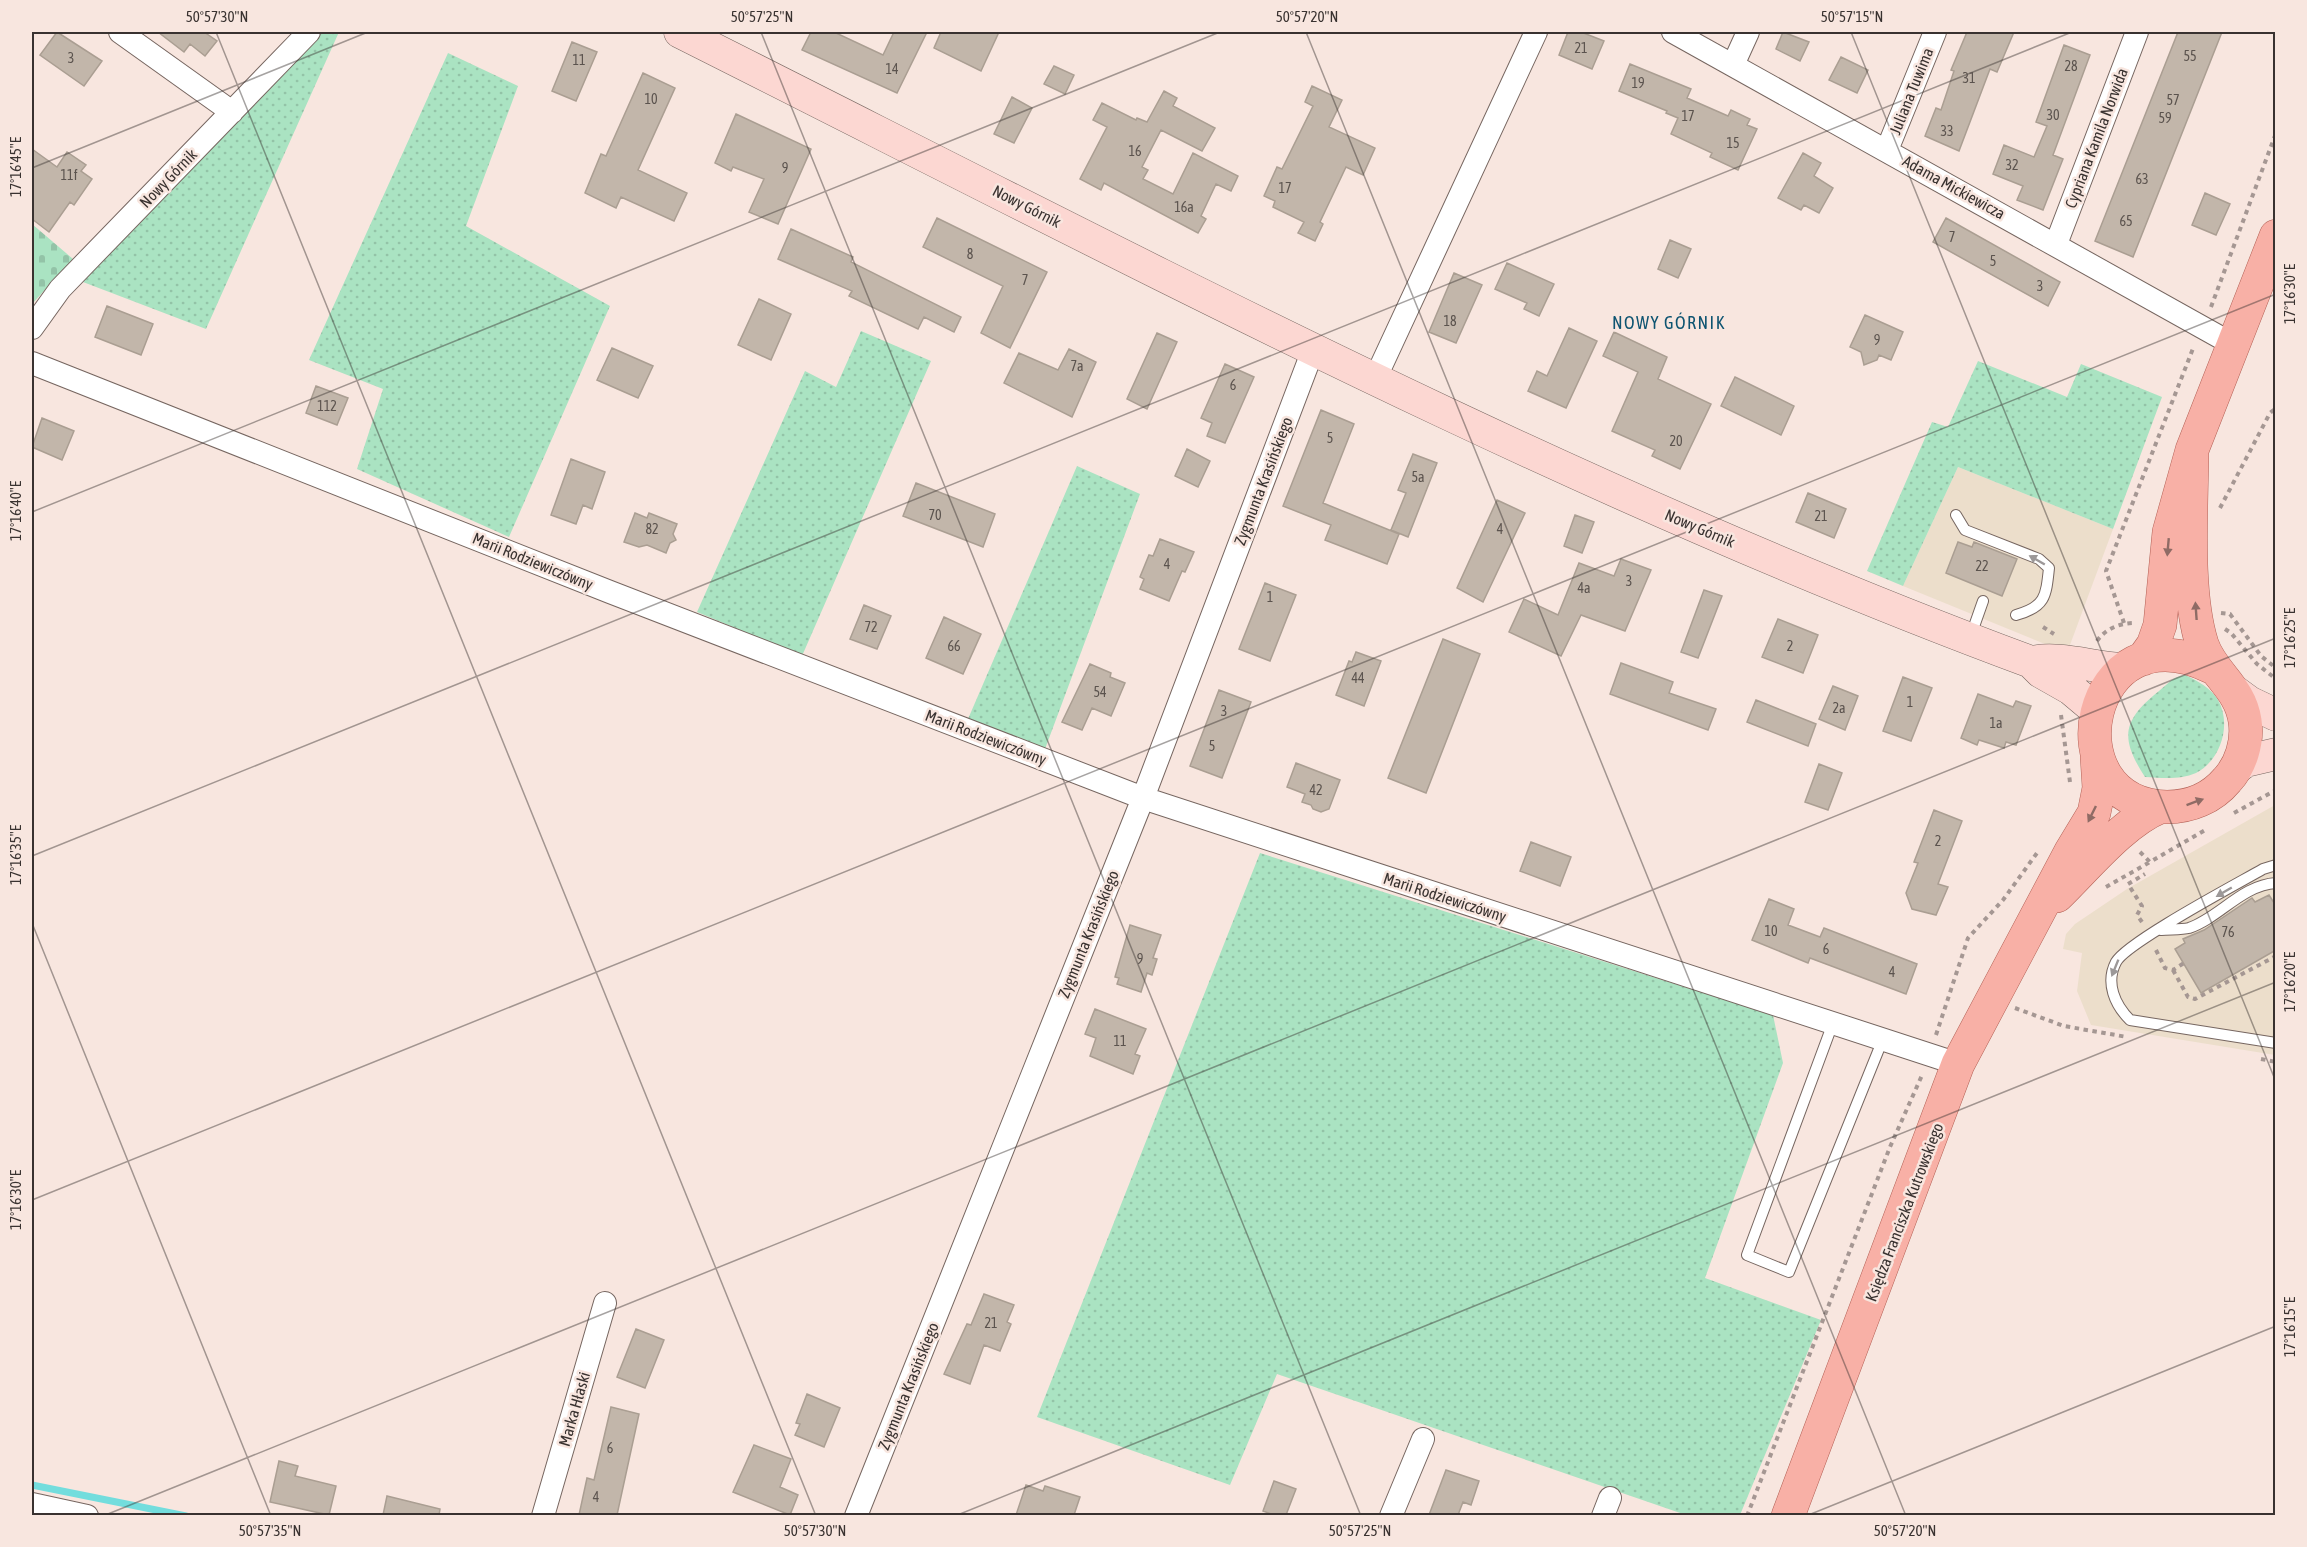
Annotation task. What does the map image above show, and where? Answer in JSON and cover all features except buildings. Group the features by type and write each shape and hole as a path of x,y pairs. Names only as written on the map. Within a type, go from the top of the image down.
{"main road":[{"path":"2192,450 2192,567 2197,627 2211,667 2234,691 2245,721 2242,753 2236,768 2216,791 2189,805 2160,807 2139,801 2121,790 2107,775 2097,757 2093,734 2096,710 2106,687 2154,645 2160,625 2169,532 2192,450 2276,236"},
{"path":"2134,664 2160,655 2178,655 2211,667"},
{"name":"Księdza Franciszka Kutrowskiego","path":"1788,1515 1958,1065 2036,916 2094,813 2099,788 2097,757"},
{"name":"Księdza Franciszka Kutrowskiego","path":"2036,916 2113,842 2149,811 2160,807"}],"street":[{"path":"120,32 232,112"},
{"name":"Nowy Górnik","path":"32,328 60,289 309,32"},
{"name":"Nowy Górnik","path":"680,32 1313,350 1675,519 1970,640 2031,662 2041,672 2071,688 2096,710"},
{"path":"1375,379 1536,32"},
{"name":"Adama Mickiewicza","path":"1673,32 2234,345"},
{"path":"1733,65 1748,32"},
{"name":"Juliana Tuwima","path":"1887,150 1935,32"},
{"name":"Cypriana Kamila Norwida","path":"2056,244 2137,32"},
{"name":"Zygmunta Krasińskiego","path":"862,1514 1143,798 1313,350"},
{"name":"Marii Rodziewiczówny","path":"32,363 610,592 1143,798 1958,1065"},
{"name":"Nowy Górnik","path":"2031,662 2046,659 2084,666 2134,664"},
{"path":"2234,691 2249,702 2276,715"},
{"path":"2236,768 2246,761 2276,754"},
{"name":"Marka Hłaski","path":"543,1515 604,1303"},
{"path":"1391,1515 1423,1439"},
{"path":"32,1504 87,1515"}],"lane":[{"path":"1956,515 1965,530 2039,559 2049,568 2046,593 2040,605 2016,615"},
{"path":"1970,640 1983,601"},
{"path":"2276,865 2263,869 2157,930 2116,961 2111,978 2113,994 2130,1020 2276,1044"},
{"path":"2157,930 2189,928 2248,892 2276,883"},
{"path":"1833,1023 1747,1255 1789,1272 1883,1039"}],"path":[{"path":"2209,312 2276,133"},
{"path":"2124,623 2106,571 2194,346 2192,340"},
{"path":"2220,508 2270,413 2276,408"},
{"path":"2220,613 2230,614 2261,656 2276,668"},
{"path":"2220,629 2231,633 2257,664 2276,679"},
{"path":"2173,970 2188,997 2195,999 2215,991 2276,956"}],"shaded area":[{"path":"1958,467 2113,529 2067,653 1903,586"},
{"path":"2275,805 2275,1055 2091,1025 2077,991 2082,953 2063,949 2066,934 2075,924 2127,889"}],"green space":[{"path":"321,32 339,32 206,329 83,282 241,111"},
{"path":"448,53 518,86 466,226 610,306 509,537 357,469 383,389 309,360"},
{"path":"32,224 73,259 32,304"},
{"path":"861,331 931,361 802,656 697,612 805,371 836,387"},
{"path":"1978,361 2067,397 2081,364 2162,397 2113,529 1958,467 1903,586 1867,571 1932,422 1948,427"},
{"path":"1077,466 1140,494 1045,749 968,719"},
{"path":"2185,675 2208,688 2218,700 2224,720 2222,741 2212,759 2196,773 2178,778 2145,777 2131,751 2129,730 2132,720 2147,701 2168,683"},
{"path":"1260,853 1773,1015 1783,1063 1705,1278 1821,1320 1740,1515 1686,1515 1277,1374 1230,1485 1037,1417"}],"waterway":[{"path":"32,1485 186,1516"}],"district":[{"name":"NOWY GÓRNIK","path":"1669,322"}]}
